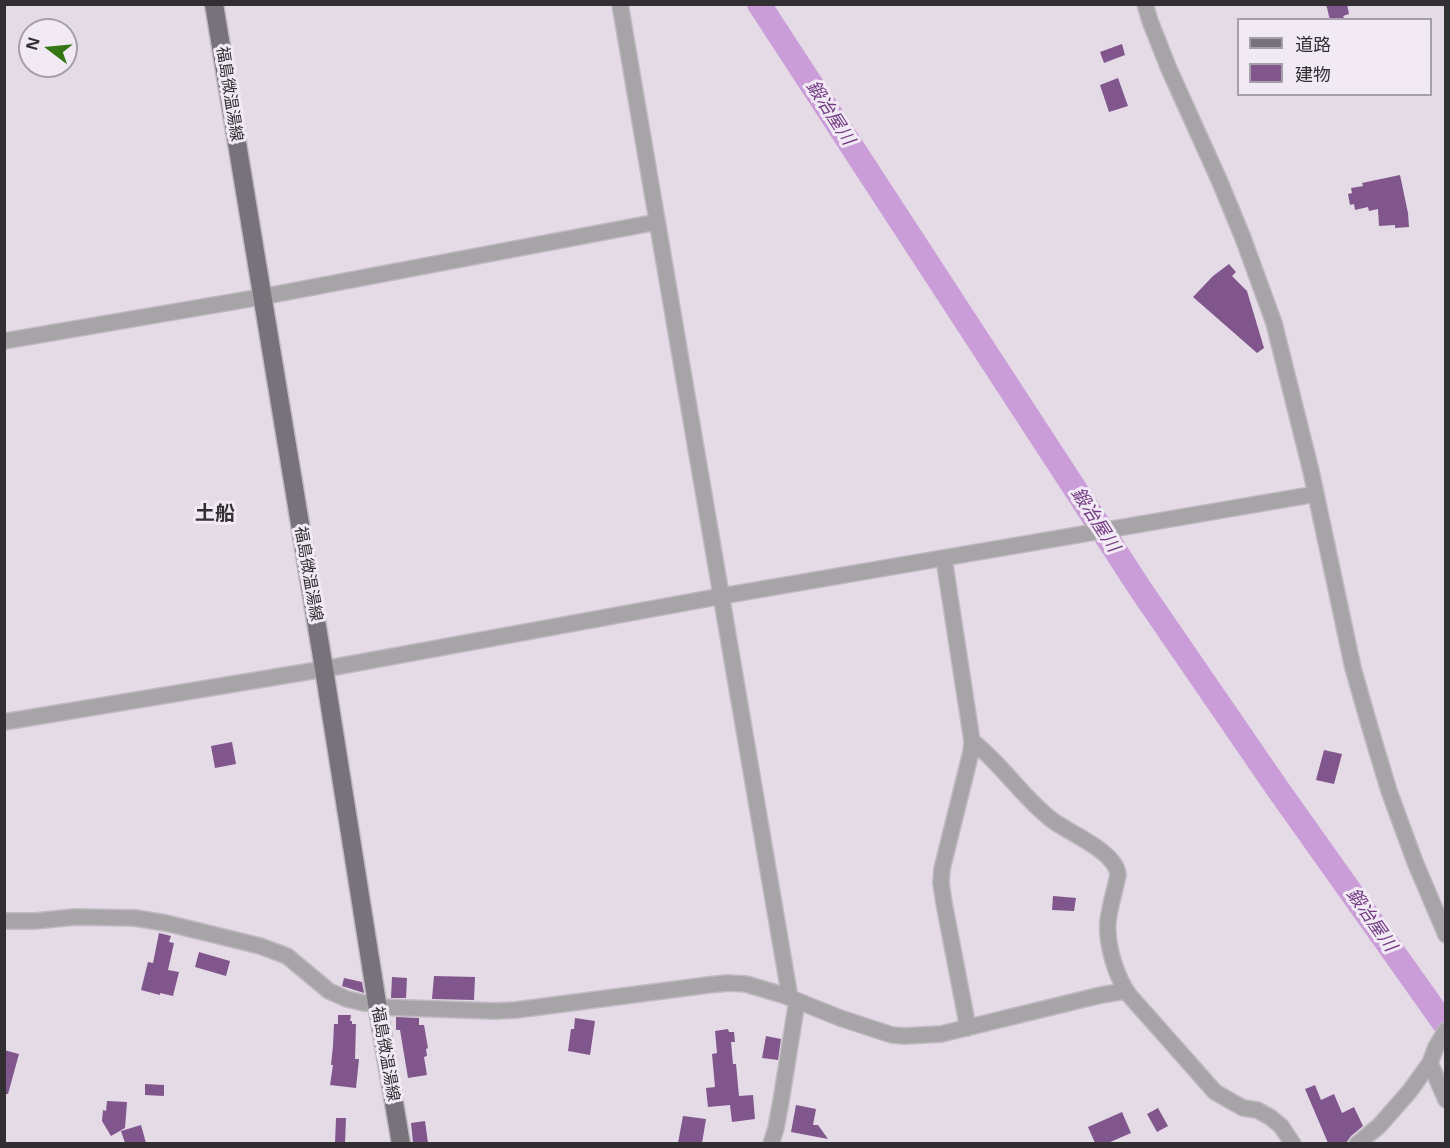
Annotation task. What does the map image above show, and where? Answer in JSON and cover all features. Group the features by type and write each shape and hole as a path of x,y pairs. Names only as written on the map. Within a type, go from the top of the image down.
{"main road":[{"name":"福島微温湯線","path":"214,4 401,1143"}],"street":[{"path":"620,4 794,999 782,1101 771,1143"},
{"path":"1145,4 1169,69 1220,182 1274,323 1316,494 1353,668 1389,790 1415,862 1446,935"},
{"path":"4,341 261,297 657,222"},
{"path":"4,722 324,669 722,596 1316,494"},
{"path":"944,559 972,741 941,874 944,903 968,1028"},
{"path":"972,741 983,749 1051,819 1101,850 1113,861 1118,875 1108,921 1108,933 1113,960 1126,991 1215,1092 1243,1108 1257,1110 1270,1117 1281,1126 1293,1143"},
{"path":"4,921 75,917 135,918 166,923 260,946 286,956 329,991 347,999 377,1005 516,1010 728,983 746,984 794,999 840,1018 892,1035 930,1035 1126,991"},
{"path":"1357,1143 1393,1112 1430,1063 1446,1030"},
{"path":"1430,1063 1446,1100"}],"building":[{"path":"1326,4 1347,4 1349,14 1343,16 1344,18 1330,18"},
{"path":"1122,44 1125,55 1104,63 1100,52"},
{"path":"1118,78 1128,106 1109,112 1100,85"},
{"path":"1400,175 1409,227 1379,226 1378,209 1369,211 1368,207 1355,210 1354,204 1350,205 1348,194 1352,193 1351,188 1363,186 1362,183"},
{"path":"1229,264 1236,272 1232,276 1247,291 1264,348 1257,353 1193,297 1213,276"},
{"path":"232,742 236,764 215,768 211,746"},
{"path":"1324,750 1342,754 1334,784 1316,780"},
{"path":"1053,896 1076,898 1074,911 1052,910"},
{"path":"159,933 171,936 169,942 174,943 168,970 179,972 173,996 141,990 148,962 153,963"},
{"path":"199,952 230,961 226,976 195,967"},
{"path":"434,976 475,977 474,1000 432,999"},
{"path":"392,977 407,978 406,998 391,998"},
{"path":"344,978 362,982 364,993 342,986"},
{"path":"338,1015 351,1015 350,1021 356,1024 355,1059 359,1059 356,1088 330,1085 334,1024 338,1024"},
{"path":"396,1017 419,1018 419,1025 424,1025 428,1048 426,1049 427,1056 424,1057 427,1075 408,1078 400,1030 396,1030"},
{"path":"575,1018 595,1021 590,1055 568,1051"},
{"path":"728,1029 729,1032 734,1032 735,1042 731,1042 739,1096 753,1095 755,1119 732,1122 730,1105 708,1107 706,1088 715,1087 712,1054 717,1053 715,1031"},
{"path":"766,1036 781,1039 778,1060 762,1058"},
{"path":"4,1050 19,1054 8,1094 4,1094"},
{"path":"145,1084 164,1085 164,1096 145,1095"},
{"path":"1315,1085 1321,1100 1334,1094 1342,1113 1354,1107 1363,1126 1346,1143 1328,1143 1305,1089"},
{"path":"107,1101 127,1102 125,1128 111,1136 102,1121"},
{"path":"796,1105 816,1109 813,1125 818,1125 828,1139 791,1132"},
{"path":"1158,1108 1168,1126 1157,1132 1147,1114"},
{"path":"1122,1112 1131,1133 1108,1143 1095,1143 1088,1127"},
{"path":"683,1116 706,1119 702,1143 678,1143"},
{"path":"336,1118 346,1118 345,1143 335,1143"},
{"path":"425,1121 428,1143 413,1143 411,1123"},
{"path":"141,1125 146,1143 125,1143 121,1131"}],"waterway":[{"name":"鍛冶屋川","path":"759,4 1141,590 1277,788 1446,1026"}],"district":[{"name":"土船","path":"215,514"}]}
